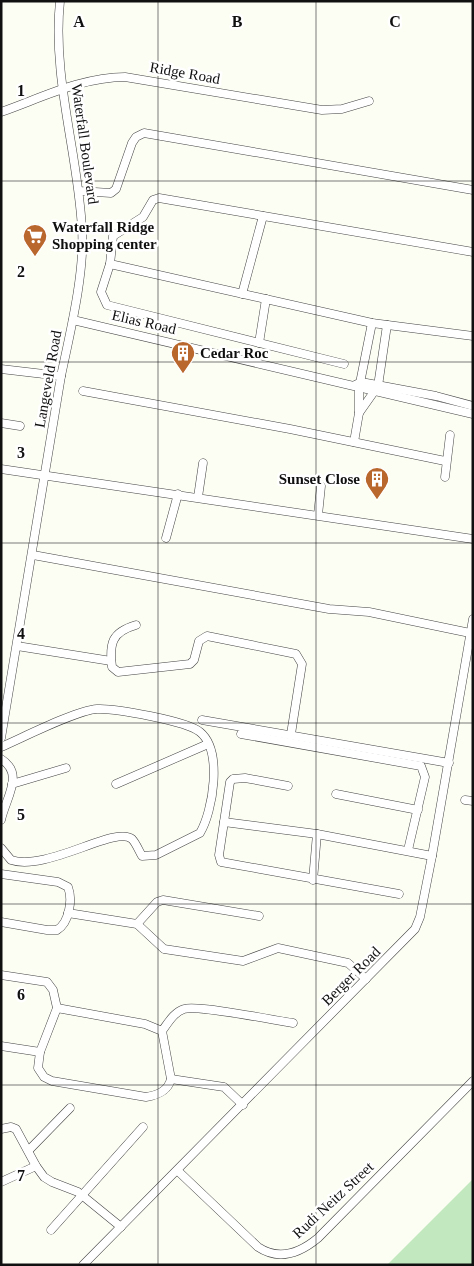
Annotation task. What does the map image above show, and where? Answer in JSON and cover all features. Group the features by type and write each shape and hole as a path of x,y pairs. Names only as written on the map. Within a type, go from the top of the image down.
{"street":[{"name":"Waterfall Boulevard","path":"60,1 59,32 64,90 79,191 82,231 73,320"},
{"name":"Ridge Road","path":"1,112 90,80 125,77 322,110 342,109 368,101"},
{"path":"79,191 111,192 116,189 132,143 136,137 144,133 473,190"},
{"path":"344,364 107,305 102,292 110,264 113,236 143,217 153,200 159,198 473,252"},
{"path":"242,294 263,216"},
{"path":"110,264 372,323 473,336"},
{"path":"259,343 266,299"},
{"name":"Langeveld Road","path":"1,738 33,555 61,376 73,320"},
{"name":"Elias Road","path":"73,320 376,389 473,414"},
{"path":"354,442 360,413 358,385 372,323"},
{"path":"360,413 376,389 387,325"},
{"path":"1,368 61,376"},
{"name":"Elias Road","path":"376,389 473,406"},
{"path":"83,391 446,461"},
{"path":"1,423 20,426"},
{"path":"445,477 450,435"},
{"path":"198,497 203,463"},
{"path":"1,469 473,539"},
{"path":"318,516 321,486"},
{"path":"166,538 178,494"},
{"path":"33,555 328,609 369,612 470,633"},
{"name":"Berger Road","path":"83,1265 178,1171 415,929 420,917 432,856 473,619"},
{"path":"136,625 122,629 116,634 111,661 113,669 122,672 188,665 194,660 199,641 207,636 291,651 301,659 302,664 291,734"},
{"path":"17,646 111,661"},
{"path":"1,747 96,708 114,710 185,724 201,732 208,744 214,783 208,814 200,833 190,840 147,857 142,856 134,840 122,835 98,841 67,855 32,862 11,860 1,848"},
{"path":"202,720 448,762"},
{"path":"241,734 416,764 423,770 425,777 408,850"},
{"path":"116,784 208,744"},
{"path":"1,759 12,767 14,776 1,820"},
{"path":"12,784 66,768"},
{"path":"288,786 245,778 233,779 228,790 218,855 221,862 399,894"},
{"path":"336,794 418,810"},
{"path":"224,822 317,834 432,856"},
{"path":"314,880 317,834"},
{"path":"1,874 64,884 70,894 68,913 60,929 54,931 1,922"},
{"path":"136,924 157,902 163,900 259,916"},
{"path":"68,913 136,924 164,949 244,961 253,959 271,948 282,948 348,963 366,979"},
{"path":"1,975 47,982 53,990 57,1008 40,1052 38,1068 44,1077 52,1081 146,1097 162,1092 170,1085 171,1078 162,1031 176,1013 190,1008 293,1022"},
{"path":"57,1008 145,1024 162,1031"},
{"path":"1,1046 40,1052"},
{"path":"171,1078 224,1087 243,1105"},
{"name":"Rudi Neitz Street","path":"178,1171 258,1247 272,1253 294,1253 308,1247 318,1238 473,1082"},
{"path":"28,1150 70,1108"},
{"path":"1,1129 12,1127 16,1129 36,1166 52,1182 72,1189 82,1195 121,1228"},
{"path":"51,1230 143,1127"},
{"path":"1,1182 36,1166"}],"green space":[{"path":"473,1179 473,1265 387,1265"}],"place":[{"name":"Waterfall Ridge Shopping center","path":"35,257"},
{"name":"Cedar Roc","path":"183,374"},
{"name":"Sunset Close","path":"377,500"}]}
